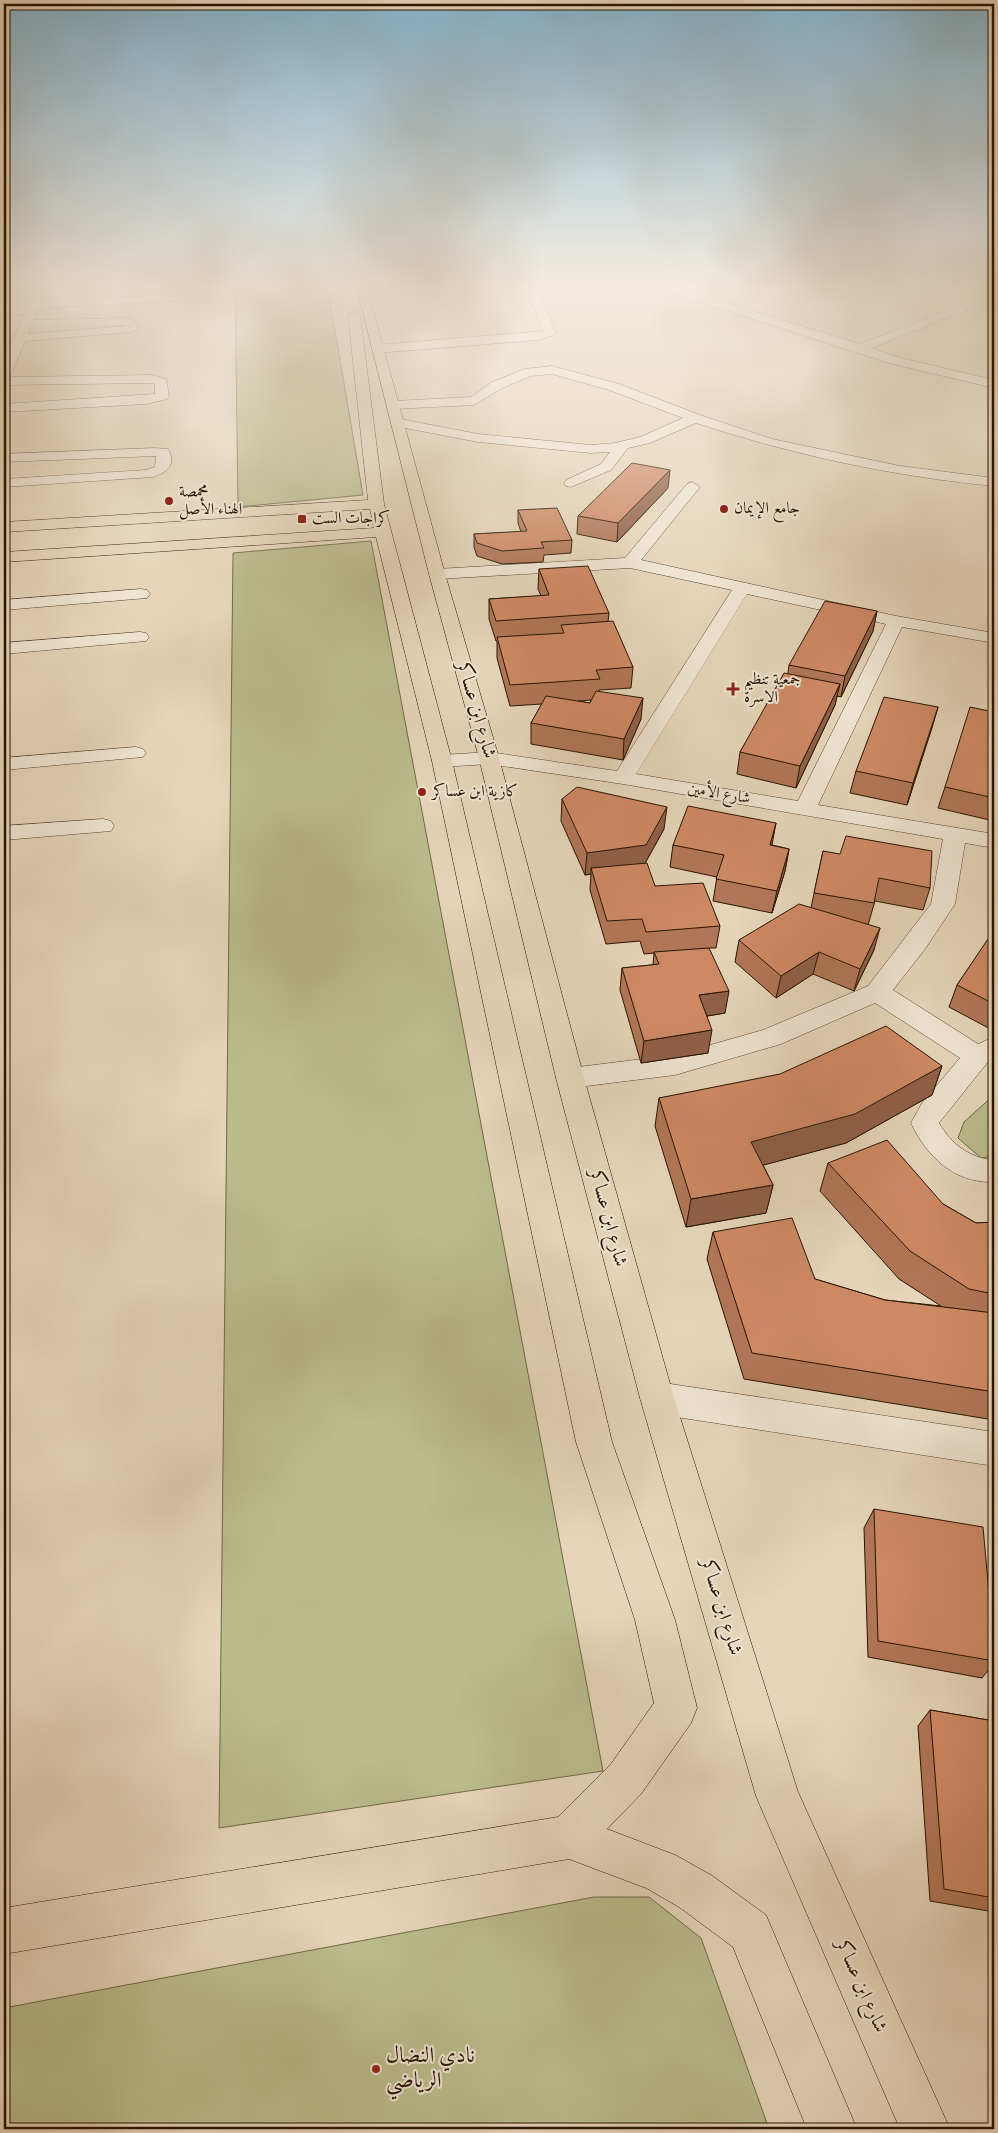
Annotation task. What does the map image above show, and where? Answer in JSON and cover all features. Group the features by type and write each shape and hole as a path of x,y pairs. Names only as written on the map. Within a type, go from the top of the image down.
{"main road":[{"path":"361,384 376,504 442,761 594,1442 654,1620 676,1708 626,1779 569,1837"},
{"name":"شارع ابن عساكر","path":"388,384 437,574 489,758 570,1078 657,1398 778,1796 899,2074 925,2129"},
{"path":"4,527 376,504"},
{"path":"4,558 383,532"},
{"path":"4,1930 569,1837 659,1871 695,1891 750,1931 832,2129"}],"street":[{"path":"4,408 146,400 162,396 161,384"},
{"path":"397,414 474,401 500,384"},
{"path":"601,384 695,418 768,442 840,459 900,470 994,482"},
{"path":"474,401 487,414"},
{"path":"397,414 487,439 591,449 645,440 695,418"},
{"path":"538,430 587,444 624,445"},
{"path":"571,483 606,467 624,445"},
{"path":"4,458 155,452 162,452 164,455 162,469 148,474 4,483"},
{"path":"630,563 692,487"},
{"path":"437,574 630,563 741,589 896,621 994,637"},
{"path":"623,778 741,589"},
{"path":"4,605 141,594"},
{"path":"805,809 896,621"},
{"path":"4,649 140,637"},
{"path":"4,764 136,753"},
{"name":"شارع الأمين","path":"442,761 489,758 623,778 994,841"},
{"path":"4,833 103,826"},
{"path":"570,1078 675,1065 763,1040 877,992 916,943 943,904 955,834"},
{"path":"877,992 986,1051 932,1110 925,1123 930,1135 956,1160 972,1169 994,1171"},
{"path":"657,1398 994,1449"},
{"path":"899,2074 950,2129"}],"green space":[{"path":"236,384 344,384 363,495 238,507"},
{"path":"371,541 603,1771 219,1828 233,553"},
{"path":"994,1095 994,1157 981,1158 958,1138 964,1122"},
{"name":"نادي النضال الرياضي","path":"594,1897 649,1897 701,1938 769,2129 4,2129 4,2008"}],"building":[{"path":"632,463 670,470 618,523 578,516"},
{"path":"557,508 572,540 541,542 544,548 502,551 477,543 474,534 527,531 518,510"},
{"path":"588,566 609,613 496,621 489,599 549,595 539,569"},
{"path":"825,601 877,611 845,676 789,665"},
{"path":"613,621 633,667 596,670 600,679 510,685 497,637 564,633 561,625"},
{"path":"784,673 840,684 800,766 740,752"},
{"path":"596,691 643,698 624,739 531,723 546,696 590,703"},
{"path":"884,697 938,707 913,783 856,771"},
{"path":"970,707 994,712 994,798 945,787"},
{"path":"577,787 667,807 646,845 587,853 562,799"},
{"path":"688,806 776,823 770,845 789,849 777,891 716,879 724,855 673,845"},
{"path":"846,836 932,851 930,888 879,878 874,903 814,893 823,851 840,854"},
{"path":"647,863 655,886 703,883 720,926 646,932 642,919 607,921 591,868"},
{"path":"799,904 880,928 860,969 819,952 781,976 739,940"},
{"path":"994,930 994,1004 957,985"},
{"path":"709,948 729,991 699,995 712,1030 644,1041 622,968 659,964 654,952"},
{"path":"886,1026 942,1066 855,1114 751,1142 773,1185 691,1199 659,1098 780,1074"},
{"path":"887,1140 943,1204 976,1223 994,1222 994,1294 969,1289 910,1251 828,1163"},
{"path":"792,1218 815,1279 885,1300 994,1313 994,1392 752,1353 713,1232"},
{"path":"874,1509 983,1527 994,1661 878,1641"},
{"path":"930,1710 994,1721 994,1898 944,1889"}],"place":[{"name":"محمصة الهناء الأصل","path":"169,501"},
{"name":"جامع الإيمان","path":"724,509"},
{"name":"كراجات الست","path":"302,519"},
{"name":"جمعية تنظيم الاسرة","path":"733,689"},
{"name":"كازية ابن عساكر","path":"422,792"},
{"name":"نادي النضال الرياضي","path":"376,2069"}]}
